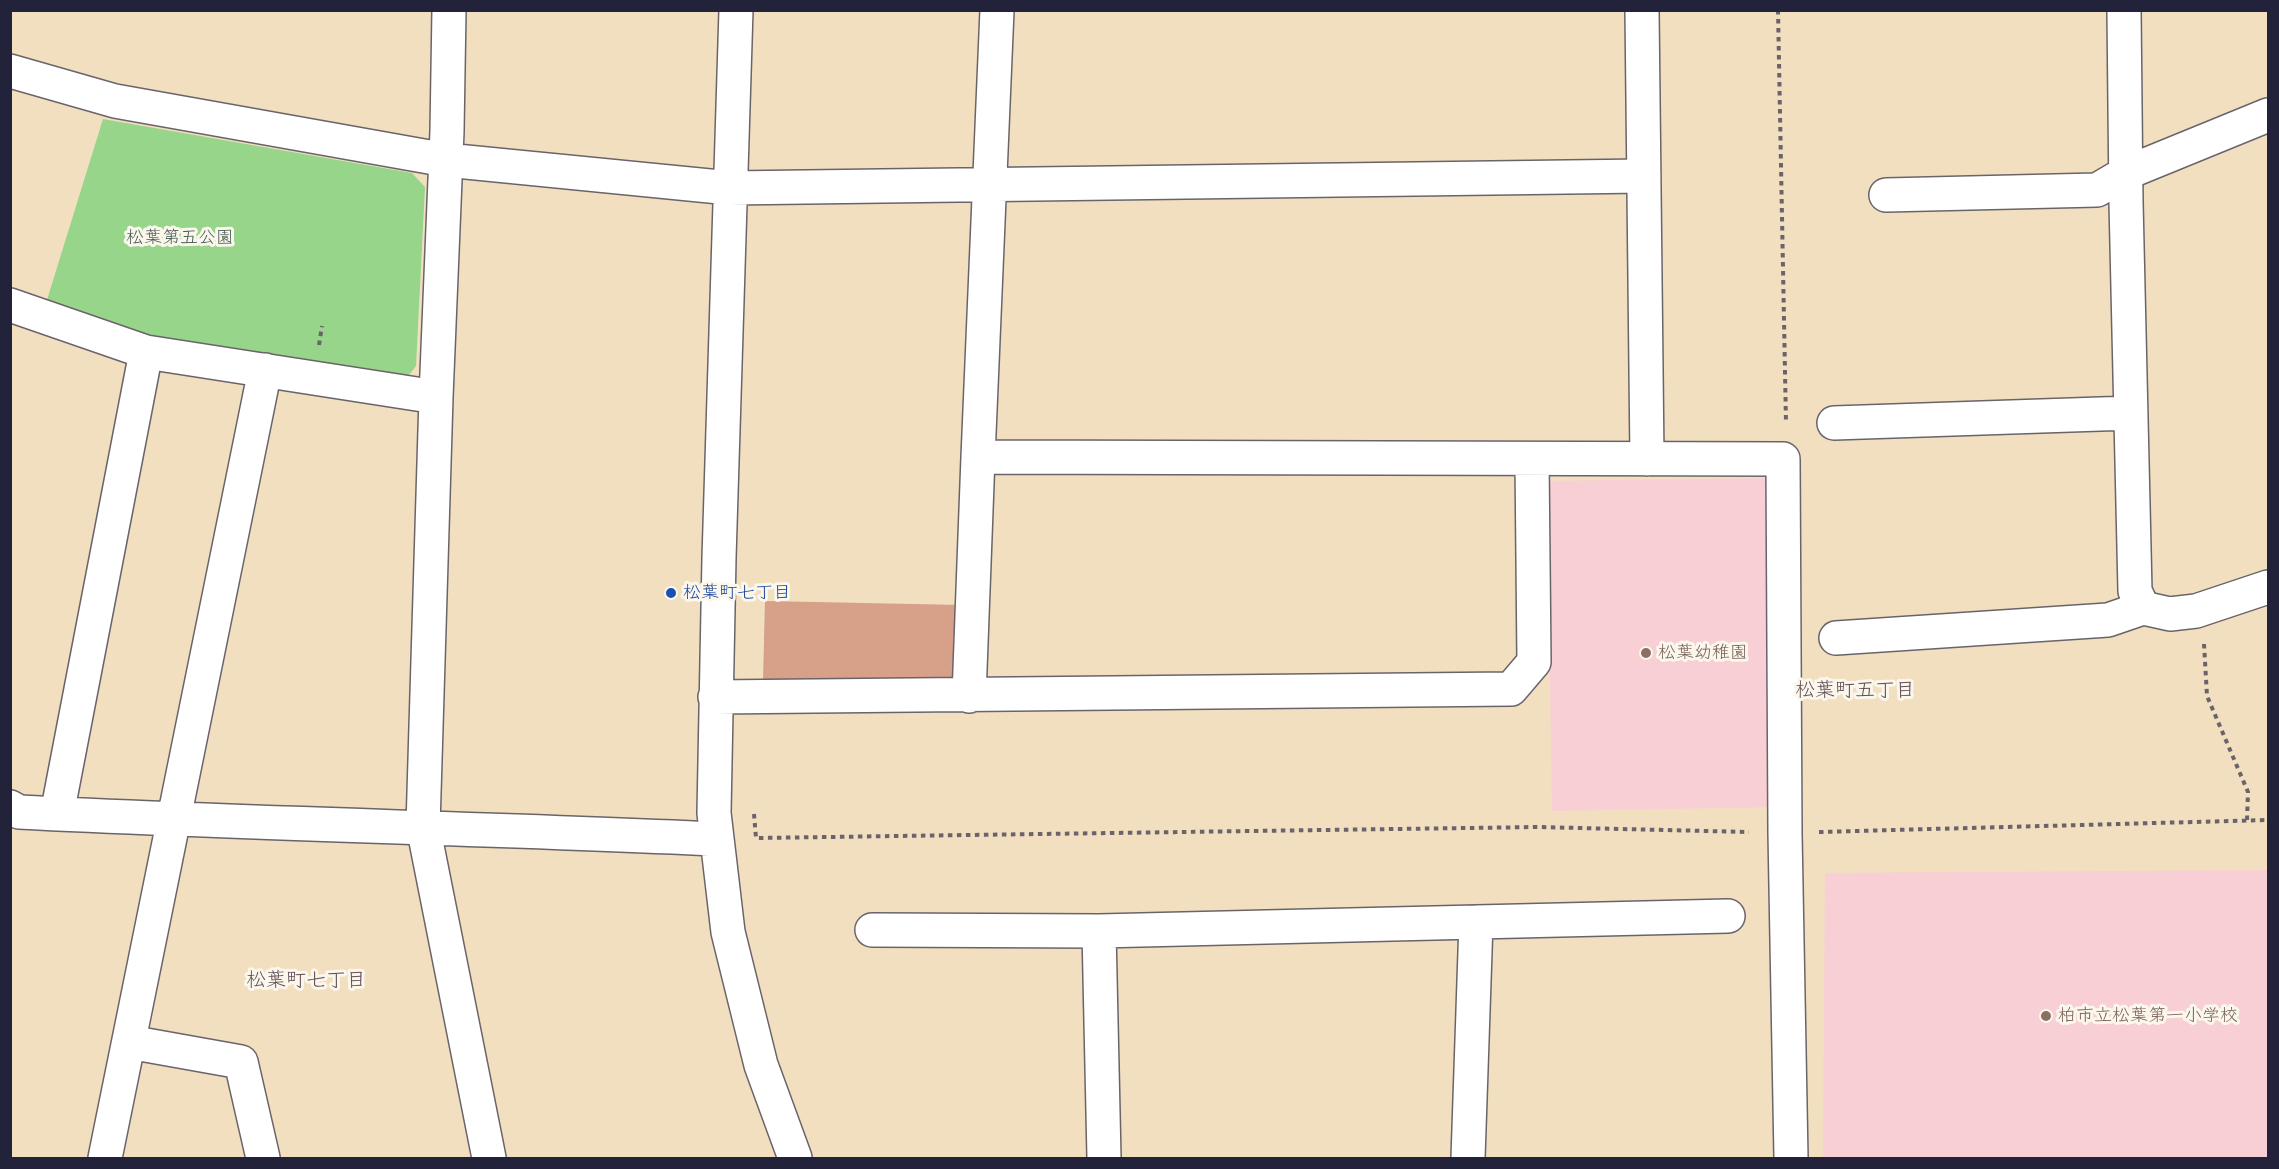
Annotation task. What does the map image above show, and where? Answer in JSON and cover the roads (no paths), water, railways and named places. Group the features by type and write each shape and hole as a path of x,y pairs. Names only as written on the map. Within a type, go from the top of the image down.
{"street":[{"path":"449,10 423,826 489,1158"},
{"path":"736,10 715,697 714,813 731,943 761,1065 795,1158"},
{"path":"969,696 997,10"},
{"path":"1642,10 1647,459"},
{"path":"2124,10 2134,581 2135,591 2143,608"},
{"path":"10,71 115,101 446,160 730,188 1644,176"},
{"path":"1886,195 2097,190 2126,173 2268,115"},
{"path":"10,305 146,352 436,397"},
{"path":"57,814 146,352"},
{"path":"105,1158 265,370"},
{"path":"1834,423 2130,413"},
{"path":"978,457 1783,459 1785,833 1791,1158"},
{"path":"715,697 969,696 1511,688 1534,662 1532,459"},
{"path":"1836,638 2108,620 2143,608 2170,614 2196,611 2268,588"},
{"path":"13,816 57,814 423,826 717,839"},
{"path":"872,930 1099,931 1728,916"},
{"path":"1468,1158 1476,922"},
{"path":"1099,931 1104,1158"},
{"path":"129,1042 241,1062 263,1158"}],"place":[{"name":"松葉町七丁目","path":"671,593"},
{"name":"松葉幼稚園","path":"1646,653"},
{"name":"柏市立松葉第一小学校","path":"2046,1016"}],"district":[{"name":"松葉町五丁目","path":"1855,691"},
{"name":"松葉町七丁目","path":"306,981"}],"park label":[{"name":"松葉第五公園","path":"180,238"}]}
